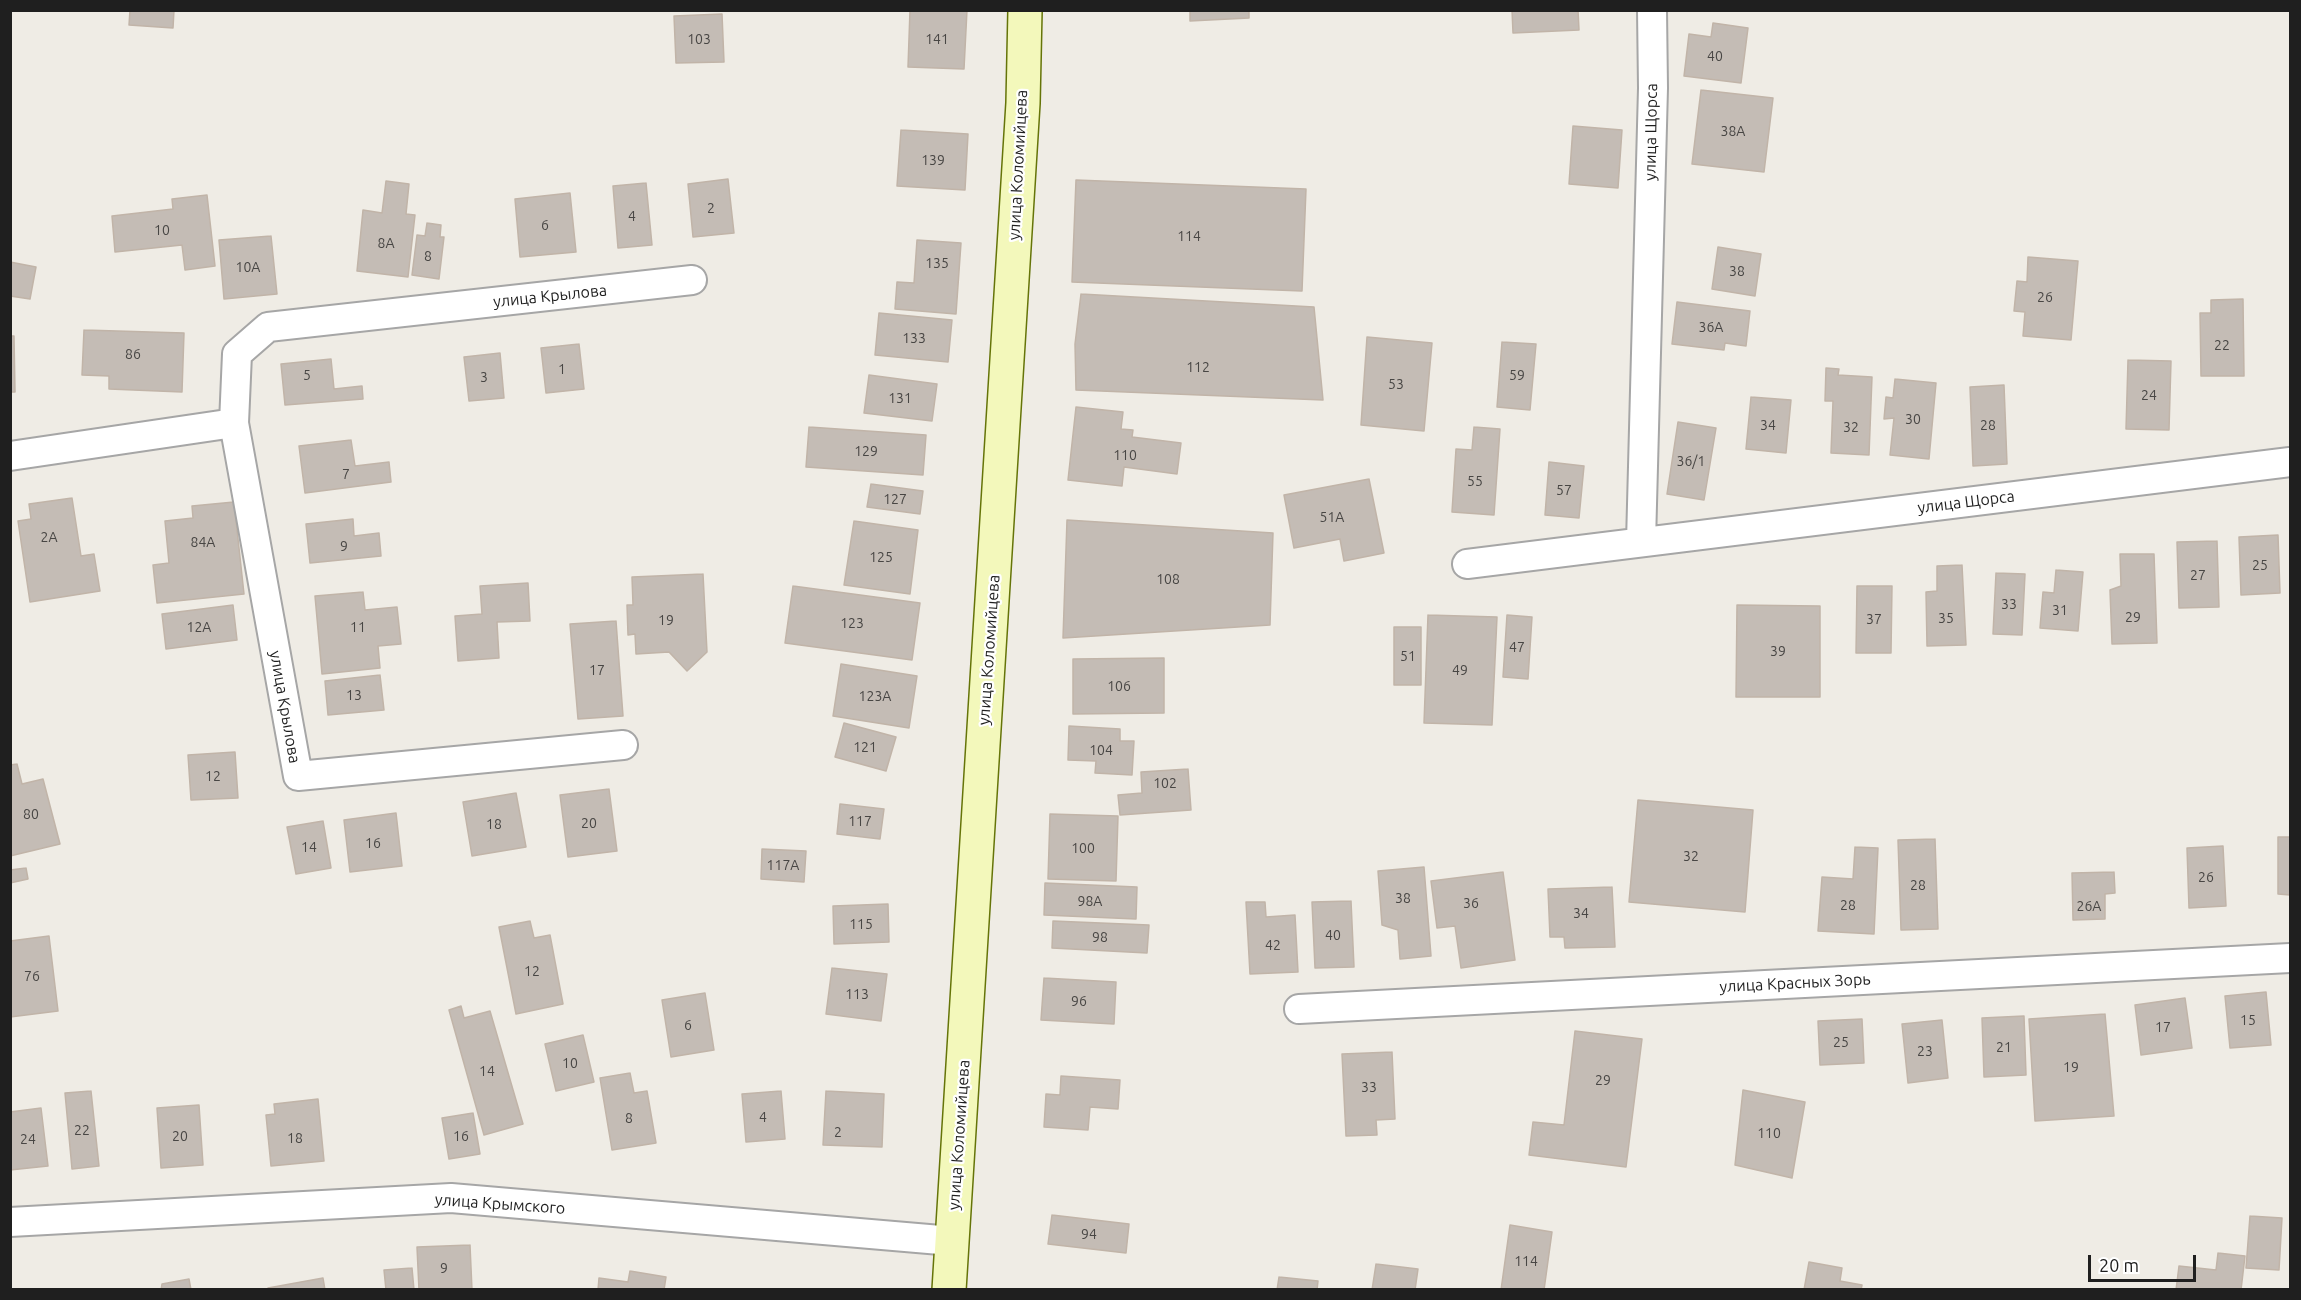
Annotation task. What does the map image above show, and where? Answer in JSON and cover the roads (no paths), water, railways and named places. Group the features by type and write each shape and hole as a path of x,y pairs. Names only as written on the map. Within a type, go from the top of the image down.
{"main road":[{"name":"улица Коломийцева","path":"949,1290 1023,103 1024,10"}],"street":[{"name":"улица Щорса","path":"1641,542 1653,88 1652,10"},
{"name":"улица Крылова","path":"623,745 298,776 234,423 237,354 268,327 692,280"},
{"path":"10,456 234,423"},
{"name":"улица Щорса","path":"1467,564 2290,462"},
{"name":"улица Красных Зорь","path":"1299,1009 2290,958"},
{"name":"улица Крымского","path":"10,1222 451,1198 952,1241"}]}
